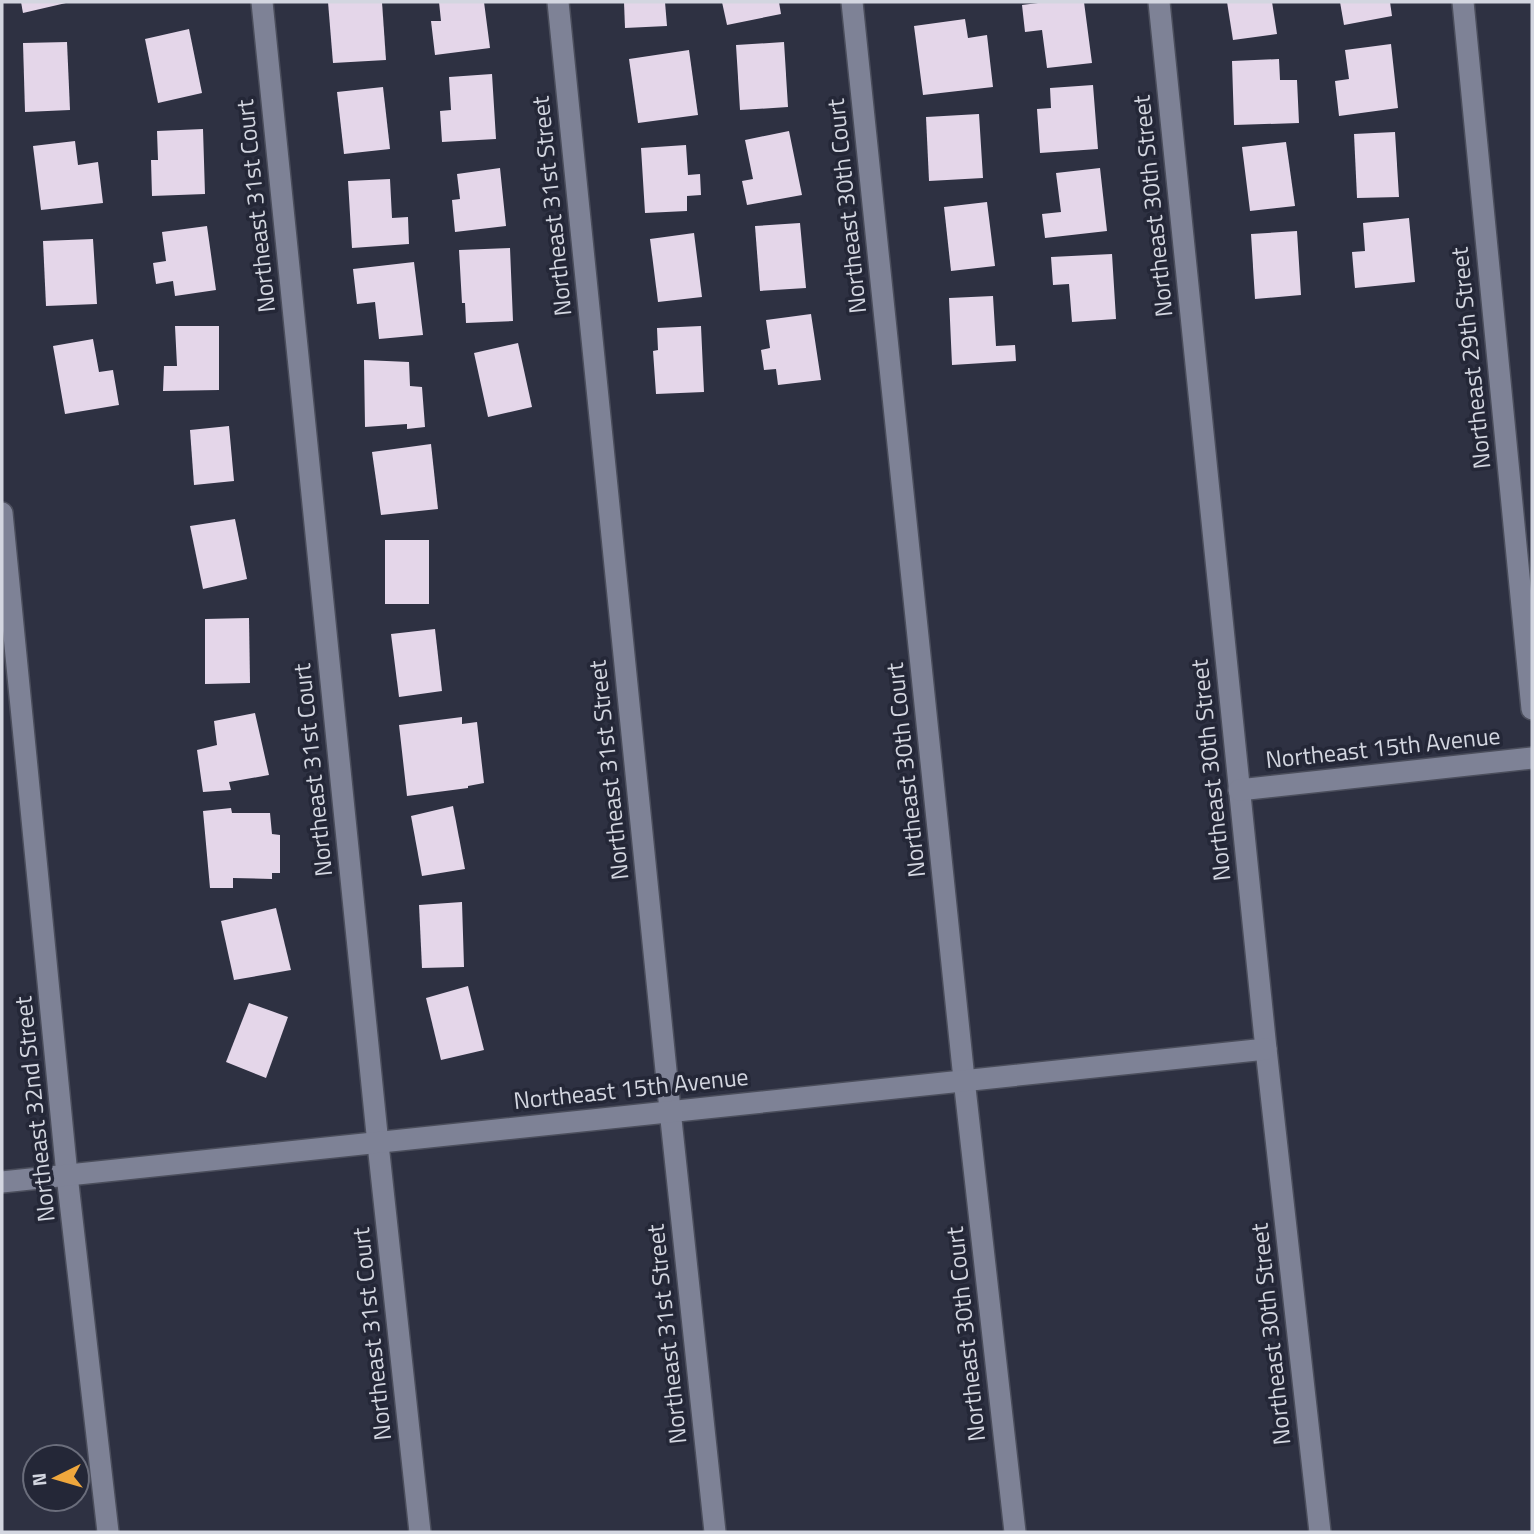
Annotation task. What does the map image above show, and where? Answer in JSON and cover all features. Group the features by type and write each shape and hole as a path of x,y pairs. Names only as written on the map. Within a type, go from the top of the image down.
{"street":[{"name":"Northeast 31st Court","path":"262,2 420,1532"},
{"name":"Northeast 31st Street","path":"558,2 715,1532"},
{"name":"Northeast 30th Court","path":"852,2 964,1079 1015,1532"},
{"name":"Northeast 30th Street","path":"1159,2 1266,1049 1320,1532"},
{"name":"Northeast 29th Street","path":"1463,2 1532,709"},
{"name":"Northeast 32nd Street","path":"2,513 67,1175 108,1532"},
{"name":"Northeast 15th Avenue","path":"1239,790 1532,758"},
{"name":"Northeast 15th Avenue","path":"2,1182 1266,1049"}],"building":[{"path":"21,2 66,2 66,3 23,13"},
{"path":"328,2 382,2 386,60 333,63"},
{"path":"439,2 484,2 490,48 435,55 431,21 441,21"},
{"path":"624,2 665,2 667,26 625,28"},
{"path":"722,2 779,2 781,14 727,25"},
{"path":"1084,2 1092,63 1047,68 1042,30 1025,32 1022,5"},
{"path":"1227,2 1272,2 1277,34 1233,40"},
{"path":"1340,2 1390,2 1392,16 1344,25"},
{"path":"965,19 968,38 987,35 993,87 923,95 914,26"},
{"path":"189,29 202,93 158,103 145,39"},
{"path":"67,42 70,110 25,112 23,43"},
{"path":"784,42 788,107 740,110 736,45"},
{"path":"1391,44 1398,108 1339,116 1335,81 1349,79 1345,50"},
{"path":"689,50 698,115 638,123 629,59"},
{"path":"1279,59 1280,80 1297,80 1299,123 1234,125 1232,61"},
{"path":"492,74 496,139 442,142 440,111 451,110 449,77"},
{"path":"1093,85 1098,149 1040,153 1037,109 1051,108 1050,88"},
{"path":"383,87 390,149 344,154 337,92"},
{"path":"979,114 983,178 929,181 926,117"},
{"path":"203,129 205,194 152,196 151,160 158,160 157,131"},
{"path":"789,131 802,195 747,205 742,181 753,179 745,140"},
{"path":"1395,132 1399,197 1357,198 1354,134"},
{"path":"75,141 78,165 98,162 103,203 41,210 33,146"},
{"path":"1286,142 1295,206 1250,211 1242,147"},
{"path":"686,145 688,175 700,174 701,195 687,196 687,211 645,213 641,148"},
{"path":"500,168 506,226 455,232 452,200 460,199 457,174"},
{"path":"1100,168 1107,231 1045,238 1042,214 1061,212 1056,173"},
{"path":"390,179 392,218 408,217 409,244 352,248 348,181"},
{"path":"987,202 995,266 951,271 944,207"},
{"path":"1409,218 1415,282 1355,288 1352,252 1365,251 1363,223"},
{"path":"800,223 806,288 760,291 755,226"},
{"path":"207,226 216,290 175,296 173,281 156,284 153,263 166,261 162,232"},
{"path":"1297,231 1301,295 1255,299 1251,234"},
{"path":"694,233 702,297 658,302 650,239"},
{"path":"93,239 97,304 46,306 43,241"},
{"path":"510,248 513,321 466,323 459,250"},
{"path":"1112,254 1116,319 1072,322 1069,284 1053,285 1051,257"},
{"path":"414,262 423,335 379,339 375,302 357,304 353,269"},
{"path":"993,296 996,346 1015,345 1016,361 952,365 949,298"},
{"path":"811,314 821,380 778,385 776,369 764,370 761,350 770,348 766,320"},
{"path":"175,326 219,326 219,390 163,391 164,366 177,366"},
{"path":"701,326 704,392 656,394 653,351 658,350 657,328"},
{"path":"93,339 99,372 113,370 119,405 65,414 53,346"},
{"path":"518,343 532,407 488,417 474,353"},
{"path":"364,360 409,362 410,386 422,387 425,427 407,429 407,424 365,427"},
{"path":"229,426 234,481 194,485 190,430"},
{"path":"431,444 438,509 381,515 372,452"},
{"path":"235,519 247,579 203,589 190,526"},
{"path":"385,540 429,540 429,604 385,604"},
{"path":"249,618 250,683 205,684 205,619"},
{"path":"435,629 442,691 399,697 391,634"},
{"path":"255,713 269,775 229,782 231,790 203,792 197,750 217,745 214,721"},
{"path":"462,717 462,724 477,722 484,783 468,788 407,796 399,725"},
{"path":"453,806 465,869 422,876 411,816"},
{"path":"231,808 232,813 270,813 272,834 280,835 280,873 272,873 272,879 233,878 233,888 210,888 203,811"},
{"path":"462,902 464,967 422,968 419,905"},
{"path":"276,908 291,970 234,980 221,921"},
{"path":"468,986 484,1050 441,1060 426,998"},
{"path":"249,1003 288,1017 266,1078 226,1062"}]}
